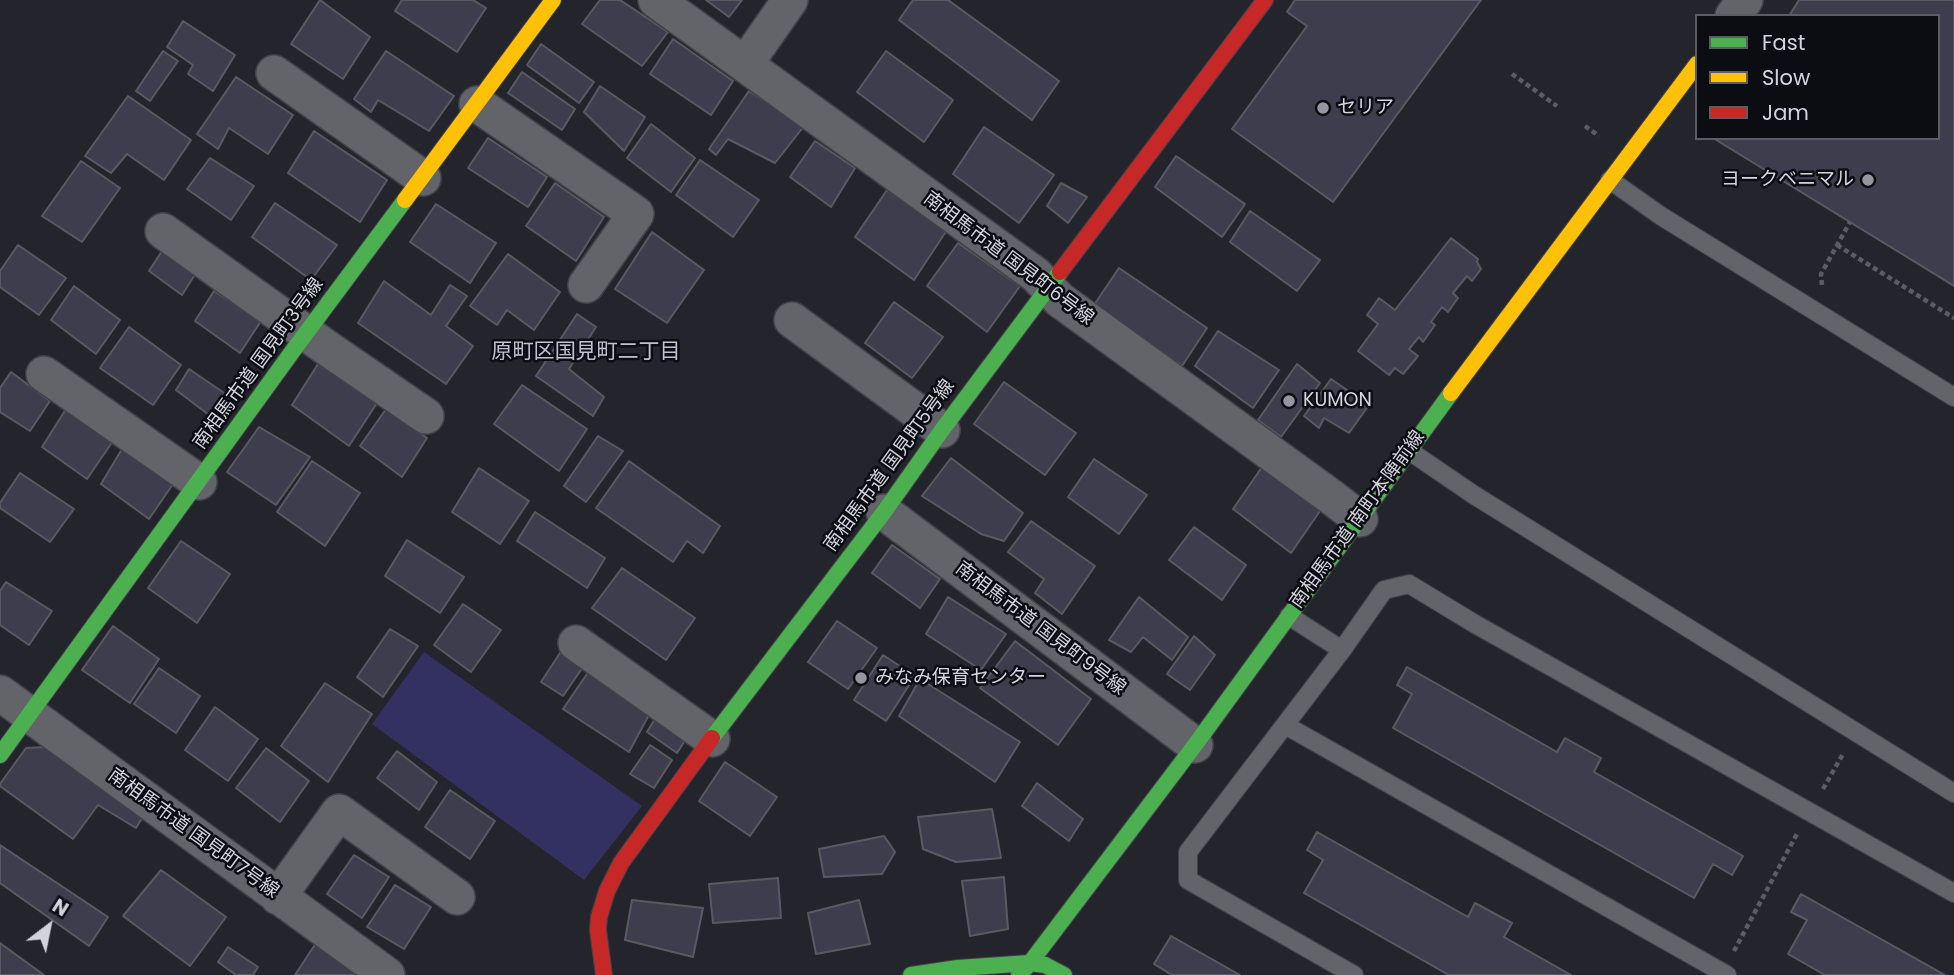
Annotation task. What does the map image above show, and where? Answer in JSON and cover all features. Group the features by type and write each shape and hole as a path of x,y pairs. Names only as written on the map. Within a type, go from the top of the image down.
{"street":[{"name":"南相馬市道 国見町3号線","path":"0,755 553,0"},
{"name":"南相馬市道 国見町6号線","path":"656,0 1036,275 1060,300 1360,519"},
{"path":"746,63 790,0"},
{"name":"南相馬市道 国見町5号線","path":"604,975 597,926 610,881 621,863 884,512 1048,287 1265,0"},
{"name":"南相馬市道 南町本陣前線","path":"1024,969 1195,745 1408,450 1695,67"},
{"path":"274,73 423,178"},
{"path":"477,104 636,214 586,285"},
{"path":"163,231 426,416"},
{"path":"792,320 942,430"},
{"path":"44,374 199,482"},
{"name":"南相馬市道 国見町9号線","path":"884,512 1195,745"},
{"path":"576,643 712,739"},
{"name":"南相馬市道 国見町7号線","path":"0,693 387,975"},
{"path":"278,897 339,812 457,897"},
{"path":"911,975 958,968 1024,969 1045,965 1064,975"}],"lane":[{"path":"1610,180 1661,216 1954,397"},
{"path":"1408,450 1474,495 1954,793"},
{"path":"1354,975 1326,968 1188,880 1188,852 1342,650 1384,590 1409,584 1487,631 1954,893"},
{"path":"1289,616 1342,650"},
{"path":"1285,724 1728,967"}],"path":[{"path":"1512,74 1557,106"},
{"path":"1822,287 1821,274 1850,222"},
{"path":"1837,245 1954,318"},
{"path":"1816,800 1856,732"},
{"path":"1728,967 1802,825"}],"shaded area":[{"path":"424,652 642,806 584,880 372,724"}],"building":[{"path":"320,0 370,37 343,79 291,44"},
{"path":"402,0 473,0 486,8 457,52 395,11"},
{"path":"600,0 620,0 668,32 642,66 582,24"},
{"path":"706,0 742,0 729,17"},
{"path":"913,0 948,0 1059,81 1032,120 899,20"},
{"path":"1295,0 1481,0 1333,202 1232,129 1307,26 1287,12"},
{"name":"ヨークベニマル","path":"1799,0 1954,0 1954,286 1716,140 1940,140 1940,14 1790,14"},
{"path":"183,21 235,55 213,91 188,74 193,65 167,47"},
{"path":"673,39 733,81 711,115 650,74"},
{"path":"541,44 594,82 579,103 527,65"},
{"path":"163,51 178,61 150,101 136,91"},
{"path":"386,51 454,96 429,131 378,100 371,112 354,99"},
{"path":"886,51 953,100 924,142 857,92"},
{"path":"522,72 575,109 562,130 508,93"},
{"path":"236,77 293,115 268,154 229,128 218,149 197,134"},
{"path":"600,86 645,117 624,151 584,112"},
{"path":"749,91 804,126 775,163 728,139 716,155 709,149"},
{"path":"128,96 191,140 164,180 127,154 111,173 85,156"},
{"path":"651,124 695,158 671,192 627,158"},
{"path":"984,127 1054,175 1019,223 953,174"},
{"path":"314,131 387,180 360,222 288,173"},
{"path":"488,138 547,177 528,207 468,168"},
{"path":"815,141 855,168 831,207 790,177"},
{"path":"1176,156 1245,204 1222,237 1155,187"},
{"path":"210,158 254,186 231,220 187,189"},
{"path":"700,160 759,200 733,237 676,195"},
{"path":"81,161 120,188 82,242 42,216"},
{"path":"555,183 604,217 576,261 526,226"},
{"path":"1061,183 1087,197 1068,223 1047,206"},
{"path":"887,190 947,230 914,280 855,237"},
{"path":"275,203 337,245 311,280 252,237"},
{"path":"436,204 496,243 470,283 410,242"},
{"path":"1250,211 1320,260 1297,291 1230,242"},
{"path":"652,232 704,270 667,323 615,289"},
{"path":"1451,238 1478,259 1481,269 1472,281 1467,276 1453,293 1458,298 1448,312 1442,307 1431,322 1435,325 1423,342 1419,337 1409,349 1418,356 1403,374 1395,368 1389,375 1358,351 1378,324 1367,315 1379,298 1395,310"},
{"path":"958,243 1020,286 987,332 927,286"},
{"path":"18,245 66,278 39,315 0,287 0,271"},
{"path":"162,251 196,273 182,295 149,271"},
{"path":"508,254 560,292 534,330 507,310 497,325 470,306"},
{"path":"1119,268 1207,328 1182,366 1094,305"},
{"path":"384,281 431,315 450,285 467,296 446,326 473,346 446,384 358,323"},
{"path":"74,286 120,320 96,354 51,320"},
{"path":"214,291 261,321 240,353 195,321"},
{"path":"894,302 943,337 912,378 865,343"},
{"path":"577,314 596,327 569,369 604,397 593,416 536,376"},
{"path":"129,327 181,365 153,405 100,368"},
{"path":"1218,331 1279,370 1253,408 1195,366"},
{"path":"318,364 377,403 349,446 292,405"},
{"name":"KUMON","path":"1297,364 1320,383 1281,437 1258,420"},
{"path":"189,369 233,399 217,421 176,390"},
{"path":"11,372 50,401 30,431 0,412 0,388"},
{"path":"1331,379 1369,405 1349,433 1324,418 1319,428 1304,416"},
{"path":"1004,382 1076,433 1045,475 974,424"},
{"path":"522,385 587,429 559,471 494,424"},
{"path":"66,409 113,441 87,479 42,447"},
{"path":"386,409 427,438 402,477 360,446"},
{"path":"259,427 310,457 276,505 227,472"},
{"path":"598,436 623,451 586,502 564,486"},
{"path":"122,449 173,484 149,519 101,484"},
{"path":"951,458 1023,513 1004,541 981,534 922,496"},
{"path":"1094,459 1147,495 1119,534 1068,497"},
{"path":"312,461 360,493 325,546 277,512"},
{"path":"629,461 720,526 703,553 687,541 673,562 596,508"},
{"path":"1262,467 1322,508 1291,553 1233,509"},
{"path":"479,468 529,501 500,544 452,512"},
{"path":"20,473 74,509 50,542 0,508 0,503"},
{"path":"535,512 605,558 587,588 517,541"},
{"path":"1031,521 1095,566 1062,614 1035,593 1044,579 1008,552"},
{"path":"1194,527 1246,565 1222,600 1169,560"},
{"path":"407,540 464,577 440,613 385,576"},
{"path":"181,541 230,574 197,623 148,588"},
{"path":"892,545 940,579 920,608 872,573"},
{"path":"622,568 695,618 666,660 592,608"},
{"path":"6,582 52,611 29,645 0,625 0,591"},
{"path":"948,597 1006,634 981,670 926,634"},
{"path":"1139,597 1188,637 1172,660 1143,637 1131,652 1109,640"},
{"path":"463,604 501,630 471,672 434,645"},
{"path":"837,621 877,648 848,689 808,662"},
{"path":"113,626 159,659 130,703 82,670"},
{"path":"390,629 418,646 383,697 357,677"},
{"path":"1194,636 1215,655 1190,690 1167,674"},
{"path":"1015,641 1091,699 1058,745 980,688"},
{"path":"560,653 583,667 563,696 541,682"},
{"path":"883,655 915,676 886,721 854,700"},
{"path":"1407,667 1557,752 1565,738 1601,758 1594,772 1743,856 1732,875 1713,864 1694,898 1393,728 1412,694 1397,685"},
{"path":"159,668 200,696 176,733 134,704"},
{"path":"589,671 650,713 629,752 563,709"},
{"path":"920,679 1020,742 995,782 899,716"},
{"path":"325,683 372,714 328,782 281,746"},
{"path":"215,707 258,739 228,781 185,750"},
{"path":"656,717 686,739 677,753 647,732"},
{"path":"650,745 672,760 654,788 630,774"},
{"path":"46,747 144,815 136,828 98,805 73,839 0,786 26,748"},
{"path":"266,748 309,781 280,822 236,788"},
{"path":"397,751 437,782 419,810 377,778"},
{"path":"725,762 777,797 750,836 699,801"},
{"path":"1037,783 1083,819 1069,841 1022,806"},
{"path":"450,790 495,821 470,859 425,827"},
{"path":"992,809 1001,858 956,862 923,849 918,817"},
{"path":"1317,832 1468,917 1475,903 1512,923 1504,937 1571,975 1449,975 1304,893 1323,860 1307,850"},
{"path":"884,836 895,852 882,874 824,877 819,849"},
{"path":"0,845 108,917 89,946 0,883"},
{"path":"354,855 389,877 362,918 327,894"},
{"path":"161,870 226,917 190,966 123,916"},
{"path":"1004,877 1008,929 970,936 962,881"},
{"path":"778,878 781,918 713,923 709,884"},
{"path":"395,885 431,907 404,949 367,927"},
{"path":"1801,894 1945,975 1825,975 1788,954 1807,920 1791,912"},
{"path":"632,900 703,908 693,957 625,940"},
{"path":"859,900 870,944 816,954 808,913"},
{"path":"1171,936 1240,975 1172,975 1154,964"},
{"path":"0,943 44,975 0,975"},
{"path":"316,943 362,975 295,975"},
{"path":"228,947 258,967 253,975 236,975 218,962"}],"traffic: fast":[{"path":"0,755 405,200"},
{"path":"712,738 884,512 1060,272"},
{"path":"1019,975 1195,745 1451,393"},
{"path":"911,975 958,968 1030,963 1045,965 1064,975"}],"traffic: slow":[{"path":"405,200 553,0"},
{"path":"1451,393 1695,67"}],"traffic: jam":[{"path":"1060,272 1265,0"},
{"path":"604,975 598,930 607,891 621,863 712,738"}],"place":[{"name":"セリア","path":"1323,108"},
{"name":"ヨークベニマル","path":"1868,180"},
{"name":"KUMON","path":"1289,401"},
{"name":"みなみ保育センター","path":"861,678"}],"district":[{"name":"原町区国見町二丁目","path":"586,353"}]}
